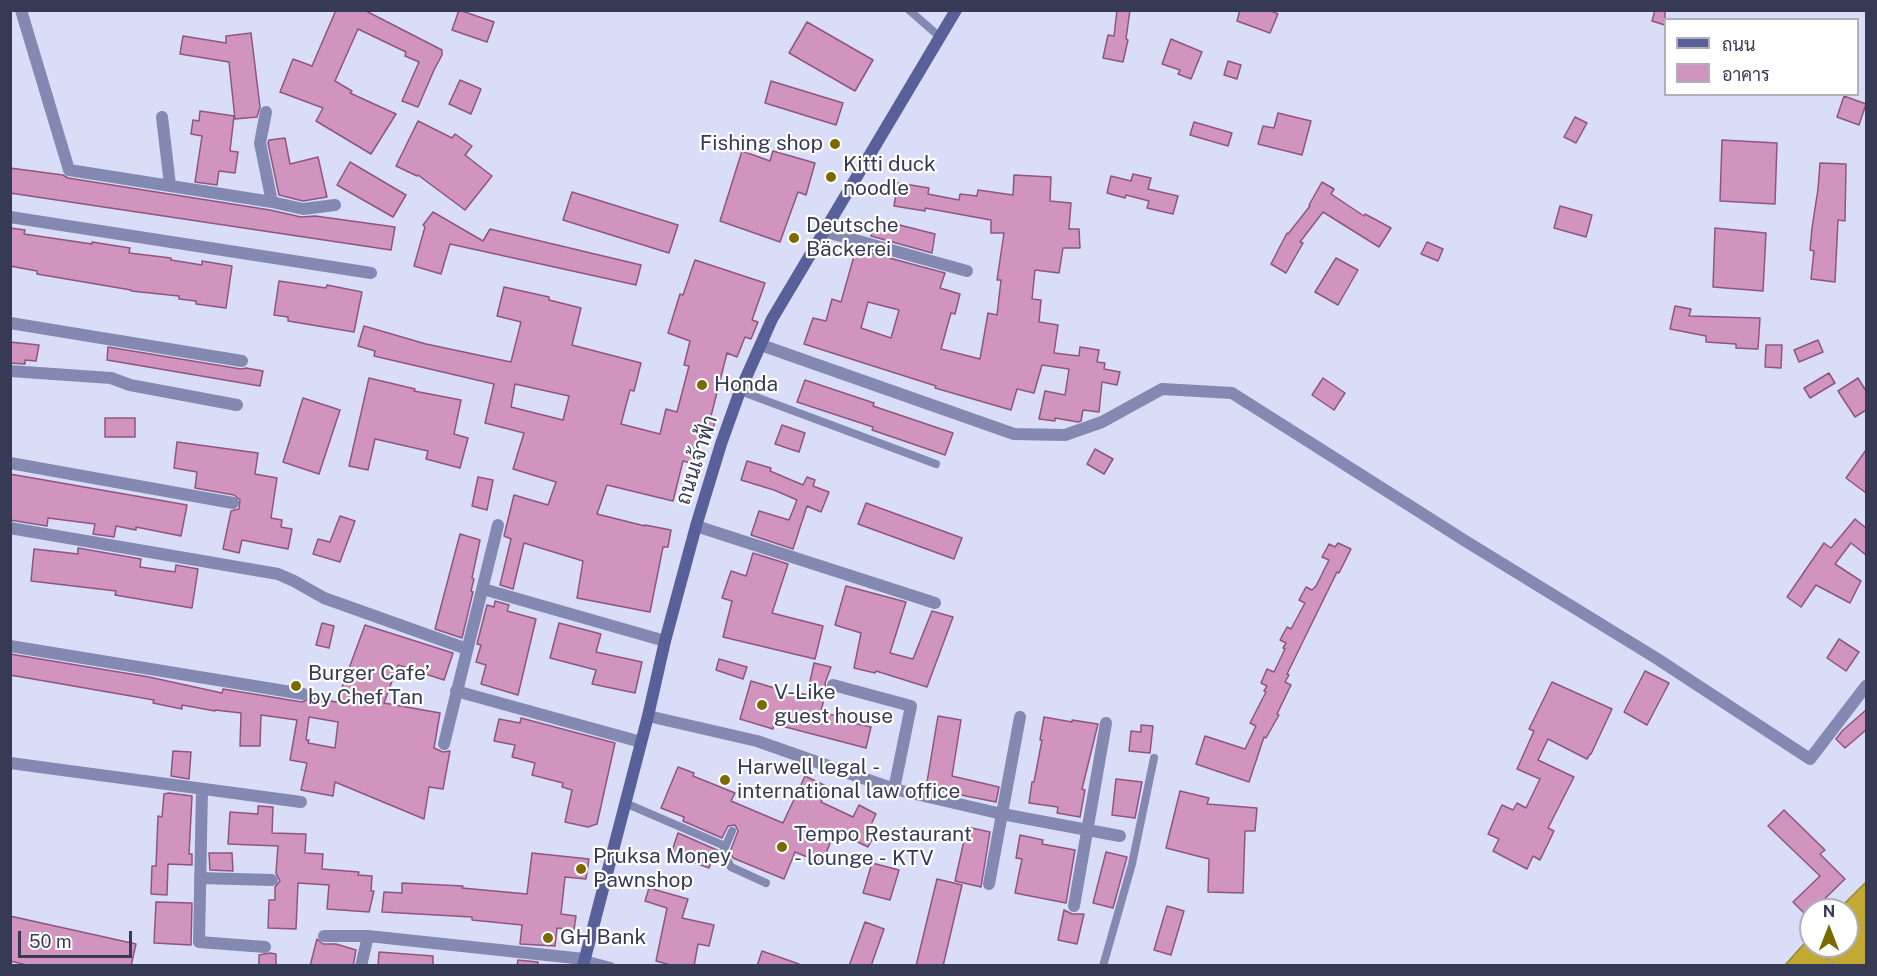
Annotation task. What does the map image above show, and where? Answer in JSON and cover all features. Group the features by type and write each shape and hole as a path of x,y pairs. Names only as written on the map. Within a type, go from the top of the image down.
{"main road":[{"name":"ถนนเจ้าฟ้า","path":"584,962 696,526 740,391 772,320 956,10"}],"street":[{"path":"21,10 69,170 170,185 303,209 335,205"},
{"path":"266,112 260,143 272,202"},
{"path":"162,117 170,185"},
{"path":"10,217 371,273"},
{"path":"826,232 967,271"},
{"path":"10,323 242,361"},
{"path":"760,345 1014,434 1065,435 1102,423 1162,389 1232,393 1467,542 1656,658 1810,759 1866,686"},
{"path":"10,371 111,378 130,385 237,405"},
{"path":"10,463 233,503"},
{"path":"444,744 498,525"},
{"path":"696,526 935,603"},
{"path":"10,528 278,574 324,598 467,649"},
{"path":"483,589 665,641"},
{"path":"10,646 303,694"},
{"path":"833,685 911,706 894,789"},
{"path":"456,691 641,742"},
{"path":"648,716 756,741 894,789 1002,814 1120,836"},
{"path":"989,884 1020,717"},
{"path":"1074,906 1107,723"},
{"path":"10,763 301,802"},
{"path":"202,789 199,942 265,947"},
{"path":"200,878 272,880"},
{"path":"324,936 368,936 584,962"},
{"path":"361,966 368,936"}],"lane":[{"path":"909,10 941,38"},
{"path":"740,391 936,465"},
{"path":"1103,966 1132,864 1154,758"},
{"path":"625,803 725,846"},
{"path":"732,831 723,852 731,867 766,883"},
{"path":"584,962 611,966"}],"shaded area":[{"path":"1866,882 1866,965 1785,965 1799,949 1799,958 1859,958 1859,898 1850,898"}],"building":[{"path":"336,10 364,10 442,50 442,55 418,107 402,101 419,62 405,56 406,52 358,29 335,81 352,91 350,93 396,114 371,154 316,121 323,108 280,92 293,59 312,66"},
{"path":"459,10 494,22 487,42 452,30"},
{"path":"1117,10 1130,10 1126,39 1128,40 1123,62 1103,58 1108,35 1114,36"},
{"path":"1240,10 1269,10 1278,14 1270,33 1237,21"},
{"path":"1655,10 1665,10 1664,25 1652,21"},
{"path":"807,22 873,60 855,91 789,53"},
{"path":"251,33 260,107 257,117 235,119 229,62 180,54 183,36 226,43 226,36"},
{"path":"1171,39 1202,52 1191,79 1178,74 1180,70 1162,64"},
{"path":"1228,61 1241,65 1237,79 1224,75"},
{"path":"460,80 481,89 471,114 449,104"},
{"path":"771,81 843,103 836,125 765,103"},
{"path":"1844,96 1866,104 1859,125 1837,117"},
{"path":"200,111 234,116 230,151 238,152 235,173 219,171 217,185 195,182 202,136 191,134 193,120 199,121"},
{"path":"1278,113 1311,121 1302,155 1258,144 1263,126 1274,128"},
{"path":"1575,117 1587,123 1576,143 1564,137"},
{"path":"418,121 452,138 455,134 472,146 465,155 492,176 465,210 418,175 396,166"},
{"path":"1194,122 1232,133 1228,146 1190,135"},
{"path":"285,138 290,164 318,157 327,197 303,201 279,195 268,143 269,140"},
{"path":"1722,140 1777,143 1775,204 1720,201"},
{"path":"742,151 770,161 773,151 815,163 806,195 798,192 780,242 720,221"},
{"path":"350,162 406,195 393,217 337,185"},
{"path":"1820,163 1846,164 1845,221 1838,220 1835,282 1811,279 1814,251 1810,250"},
{"path":"10,168 63,175 68,178 301,217 315,216 395,227 391,250 10,193"},
{"path":"1133,174 1151,178 1148,189 1178,196 1173,214 1147,208 1149,201 1107,193 1111,176 1131,181"},
{"path":"1014,175 1051,177 1050,201 1071,203 1069,229 1079,229 1080,248 1063,248 1059,273 1035,270 1032,299 1041,300 1039,322 1058,325 1054,353 1079,356 1080,347 1099,350 1097,362 1105,363 1104,369 1120,372 1117,385 1102,382 1099,412 1083,410 1081,421 1078,422 1055,418 1055,421 1039,419 1045,391 1065,395 1069,369 1042,365 1034,393 1017,389 1011,410 935,388 936,386 804,344 813,318 826,321 832,299 841,302 856,249 945,273 940,288 960,294 955,314 951,313 941,349 980,359 988,313 997,315 1001,280 997,280 1004,233 991,233 991,220 925,208 925,211 894,206 898,183 929,188 928,194 959,200 960,194 977,196 978,190 1013,195","holes":["868,302 899,310 891,338 861,328"]},
{"path":"1322,182 1334,189 1331,194 1364,216 1365,214 1391,228 1379,247 1323,212 1300,242 1303,243 1286,273 1271,264 1287,233 1310,206"},
{"path":"572,192 678,225 669,253 563,220"},
{"path":"1560,206 1592,215 1586,237 1554,228"},
{"path":"433,212 483,241 490,229 641,265 636,285 450,244 441,274 414,266 425,227 423,225"},
{"path":"876,219 935,234 932,253 871,236"},
{"path":"10,228 25,230 24,234 130,248 129,253 171,258 171,260 202,265 202,261 232,266 226,308 196,304 196,301 179,299 179,296 131,291 37,274 37,271 10,266"},
{"path":"1715,228 1766,233 1763,291 1713,287"},
{"path":"1427,242 1443,249 1438,261 1421,254"},
{"path":"1336,258 1358,270 1338,305 1315,292"},
{"path":"695,260 765,283 752,320 758,322 751,339 745,337 737,357 727,353 710,420 715,421 712,433 700,430 691,463 683,461 673,501 607,485 597,514 671,530 668,547 663,547 650,612 577,598 583,561 524,543 513,589 500,585 511,539 504,536 514,495 548,505 556,482 513,469 524,433 485,423 494,384 374,356 375,351 358,346 364,326 426,344 511,362 521,322 497,316 504,287 549,297 549,300 581,308 572,345 641,363 634,391 630,390 621,424 660,434 666,409 677,412 689,366 684,365 690,341 668,333 680,294 683,295","holes":["515,384 569,396 563,420 511,407"]},
{"path":"279,281 326,288 327,285 362,292 354,332 288,321 288,317 274,315"},
{"path":"1675,306 1691,309 1689,316 1760,318 1758,349 1736,348 1736,344 1706,342 1706,336 1670,329"},
{"path":"1818,340 1823,352 1799,362 1794,350"},
{"path":"10,342 39,345 36,361 25,360 25,364 10,363"},
{"path":"1766,345 1782,345 1781,368 1765,367"},
{"path":"108,347 263,371 260,386 107,360"},
{"path":"1829,373 1835,383 1810,398 1804,388"},
{"path":"369,378 415,389 414,391 461,400 454,434 468,438 460,468 426,459 428,451 375,439 368,470 349,466"},
{"path":"1323,378 1345,393 1334,410 1312,395"},
{"path":"1858,378 1866,391 1866,410 1855,417 1838,391"},
{"path":"805,380 953,433 945,455 872,430 873,427 797,402"},
{"path":"303,398 340,410 319,474 283,462"},
{"path":"105,418 135,418 135,437 105,437"},
{"path":"782,425 805,433 799,452 775,444"},
{"path":"177,442 258,453 255,474 277,478 271,518 282,520 281,527 292,529 288,549 242,540 239,553 223,549 231,511 239,509 240,500 234,495 195,488 197,472 174,468"},
{"path":"1095,449 1113,459 1104,474 1087,464"},
{"path":"1866,450 1866,493 1846,478"},
{"path":"747,461 771,468 770,471 803,485 807,477 815,480 813,486 829,492 821,512 807,506 793,549 751,535 759,511 789,520 797,500 741,480"},
{"path":"10,474 187,505 181,536 136,527 136,530 116,526 114,537 93,534 95,524 48,518 47,526 10,520"},
{"path":"478,477 493,480 487,510 472,506"},
{"path":"866,503 962,538 954,559 858,524"},
{"path":"340,516 355,521 340,562 313,554 318,539 330,542"},
{"path":"1855,519 1866,528 1866,555 1851,543 1835,564 1861,581 1850,603 1816,585 1801,607 1787,597 1824,543 1831,548"},
{"path":"460,534 480,540 472,578 474,579 471,591 473,592 462,638 435,629"},
{"path":"1338,543 1351,549 1339,573 1337,572 1287,674 1289,675 1285,682 1291,685 1277,714 1279,715 1266,738 1264,737 1249,782 1196,764 1205,736 1245,749 1256,726 1250,723 1266,692 1264,691 1267,686 1261,683 1267,669 1274,672 1285,649 1283,648 1286,643 1280,640 1287,627 1291,629 1305,603 1299,600 1306,587 1312,590 1316,586 1329,560 1322,557 1329,544 1335,547"},
{"path":"78,548 141,559 140,567 175,572 176,565 198,569 192,608 115,595 116,591 31,581 34,549 78,554"},
{"path":"753,553 788,564 772,613 823,626 815,659 723,637 732,601 722,598 731,571 746,576"},
{"path":"846,586 906,602 890,653 913,659 932,611 953,617 927,687 876,671 875,673 854,668 861,633 835,625"},
{"path":"495,601 509,605 507,611 536,619 518,695 481,684 486,665 476,662 481,645 477,644 487,605 494,607"},
{"path":"322,623 334,626 329,648 316,645"},
{"path":"559,623 601,634 596,652 642,662 635,693 592,684 596,670 550,658"},
{"path":"365,625 453,653 444,680 398,665 384,703 440,713 434,748 443,752 450,751 443,789 429,787 424,819 335,782 333,796 301,790 307,763 290,760 297,720 261,715 260,746 240,746 241,713 182,705 182,709 153,703 154,700 10,675 10,654 149,677 222,693 223,689 302,702 310,698 337,702 339,690 341,690","holes":["309,717 338,722 335,748 308,743 309,740 306,740"]},
{"path":"1839,639 1859,652 1846,671 1827,658"},
{"path":"719,659 747,667 743,679 716,670"},
{"path":"814,663 831,667 825,683 826,689 821,712 845,718 844,721 871,727 866,748 774,724 773,729 740,719 751,681 791,693 791,691 807,695"},
{"path":"1645,671 1669,683 1647,725 1624,712"},
{"path":"1552,682 1612,709 1587,759 1548,739 1538,760 1574,777 1548,828 1554,831 1540,860 1533,856 1527,869 1493,851 1499,839 1488,834 1502,805 1513,810 1517,803 1526,808 1540,779 1517,769 1534,731 1529,729"},
{"path":"1866,710 1866,730 1845,748 1836,739"},
{"path":"938,716 961,720 952,776 999,787 996,802 926,788"},
{"path":"1044,717 1098,724 1082,789 1085,790 1080,817 1057,813 1058,807 1029,803 1042,740 1040,740"},
{"path":"521,718 615,743 597,824 588,827 565,822 572,790 562,787 563,783 532,775 535,763 512,757 515,745 494,741 499,719 520,723"},
{"path":"1141,725 1153,726 1150,753 1129,751 1131,731 1141,732"},
{"path":"173,751 191,752 189,779 171,776"},
{"path":"678,767 694,773 693,776 735,793 731,801 783,823 805,776 828,787 821,802 853,817 859,805 876,814 870,827 877,831 868,847 835,831 822,863 795,852 784,879 733,858 730,852 738,831 735,825 728,826 722,838 683,821 684,817 661,808"},
{"path":"1116,779 1142,782 1135,818 1112,815"},
{"path":"1180,791 1209,798 1207,804 1257,808 1255,831 1245,831 1243,893 1208,892 1209,859 1166,848"},
{"path":"164,794 192,796 189,854 192,854 192,865 168,864 167,895 151,894 152,866 156,866 158,816 162,817"},
{"path":"258,806 273,807 272,833 306,834 305,853 323,854 322,869 359,872 358,875 372,876 371,891 374,891 369,912 327,909 329,885 298,883 296,929 268,928 269,900 275,900 275,887 280,881 276,873 278,846 228,844 230,812 258,814"},
{"path":"1784,810 1825,850 1820,854 1845,879 1825,898 1799,898 1799,908 1793,902 1820,876 1768,826"},
{"path":"967,827 990,832 981,887 955,881"},
{"path":"678,833 717,850 715,850 709,868 671,854"},
{"path":"1020,835 1043,840 1042,844 1075,850 1066,903 1015,893 1022,859 1016,858"},
{"path":"1106,852 1127,857 1113,908 1093,903"},
{"path":"209,853 232,853 233,871 210,870"},
{"path":"532,853 589,859 586,879 565,877 561,914 576,916 574,930 557,928 555,946 520,944 522,925 472,920 472,917 382,912 384,892 402,893 402,883 463,886 462,888 527,894"},
{"path":"872,863 899,870 890,900 863,893"},
{"path":"937,879 962,885 943,966 916,966"},
{"path":"649,888 688,899 682,918 714,925 709,946 698,944 694,966 674,966 656,961 667,908 645,901"},
{"path":"156,902 192,903 191,945 154,943"},
{"path":"1167,906 1184,911 1171,955 1154,950"},
{"path":"1064,910 1072,914 1084,914 1077,944 1058,940"},
{"path":"10,916 136,944 131,966 31,966 10,961"},
{"path":"865,922 884,929 871,966 849,966"},
{"path":"317,939 323,944 336,944 356,950 353,966 310,966"},
{"path":"762,951 799,964 799,966 757,966"},
{"path":"379,952 433,956 433,966 378,966"},
{"path":"276,954 276,966 259,966 259,955"},
{"path":"518,960 538,962 538,966 517,966"}],"place":[{"name":"Fishing shop","path":"835,144"},
{"name":"Kitti duck noodle","path":"831,177"},
{"name":"Deutsche Bäckerei","path":"794,238"},
{"name":"Honda","path":"702,385"},
{"name":"Burger Cafe’ by Chef Tan","path":"296,686"},
{"name":"V-Like guest house","path":"762,705"},
{"name":"Harwell legal - international law office","path":"725,780"},
{"name":"Tempo Restaurant - lounge - KTV","path":"782,847"},
{"name":"Pruksa Money Pawnshop","path":"581,869"},
{"name":"GH Bank","path":"548,938"}]}
